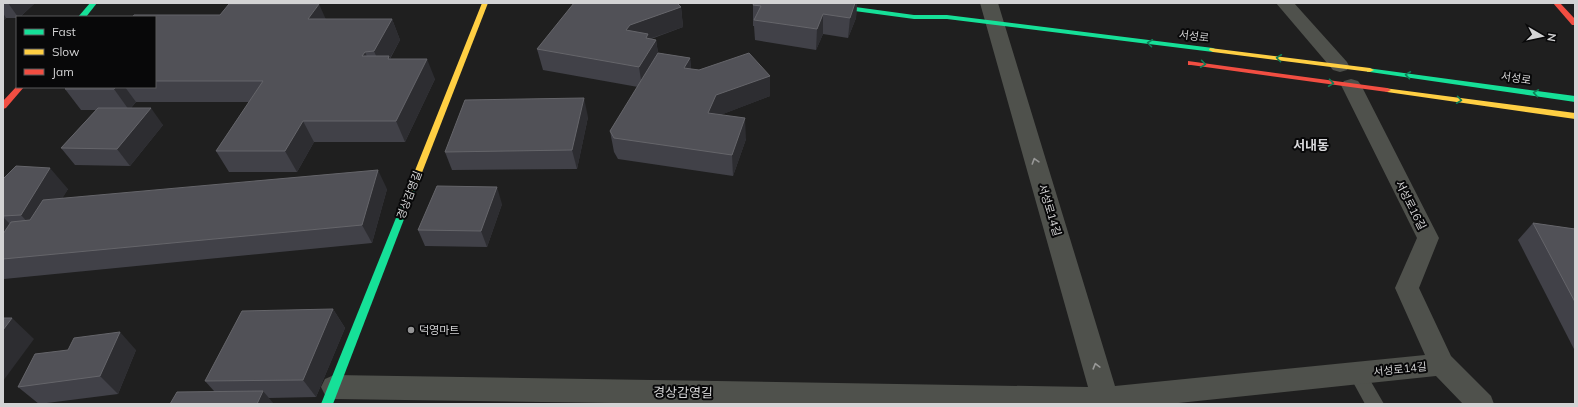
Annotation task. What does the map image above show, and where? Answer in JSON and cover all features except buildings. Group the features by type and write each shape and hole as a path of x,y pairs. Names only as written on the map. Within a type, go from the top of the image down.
{"street":[{"path":"83,16 94,3"},
{"name":"경상감영길","path":"484,3 331,396 1105,401"},
{"name":"서성로","path":"810,3 914,17 947,17 997,32 1346,76 1575,116"},
{"name":"서성로14길","path":"989,3 1105,401 1442,364"},
{"name":"서성로16길","path":"1286,3 1346,76 1428,238 1407,288 1442,364 1481,404"},
{"path":"1556,3 1575,23"},
{"path":"914,17 975,30"},
{"name":"서성로","path":"1178,61 1575,98"},
{"path":"3,106 19,88"}],"lane":[{"name":"서성로14길","path":"1358,373 1375,404"}],"traffic: fast":[{"path":"83,16 94,3"},
{"path":"810,3 914,17 947,17 1213,50"},
{"path":"1370,70 1575,99"},
{"path":"327,404 412,188"}],"traffic: slow":[{"path":"412,188 485,3"},
{"path":"1213,50 1370,70"},
{"path":"1387,90 1575,116"}],"traffic: jam":[{"path":"1556,3 1575,23"},
{"path":"1191,63 1387,90"},
{"path":"3,106 19,88"}],"place":[{"name":"덕영마트","path":"411,330"}],"district":[{"name":"서내동","path":"1311,145"}]}
